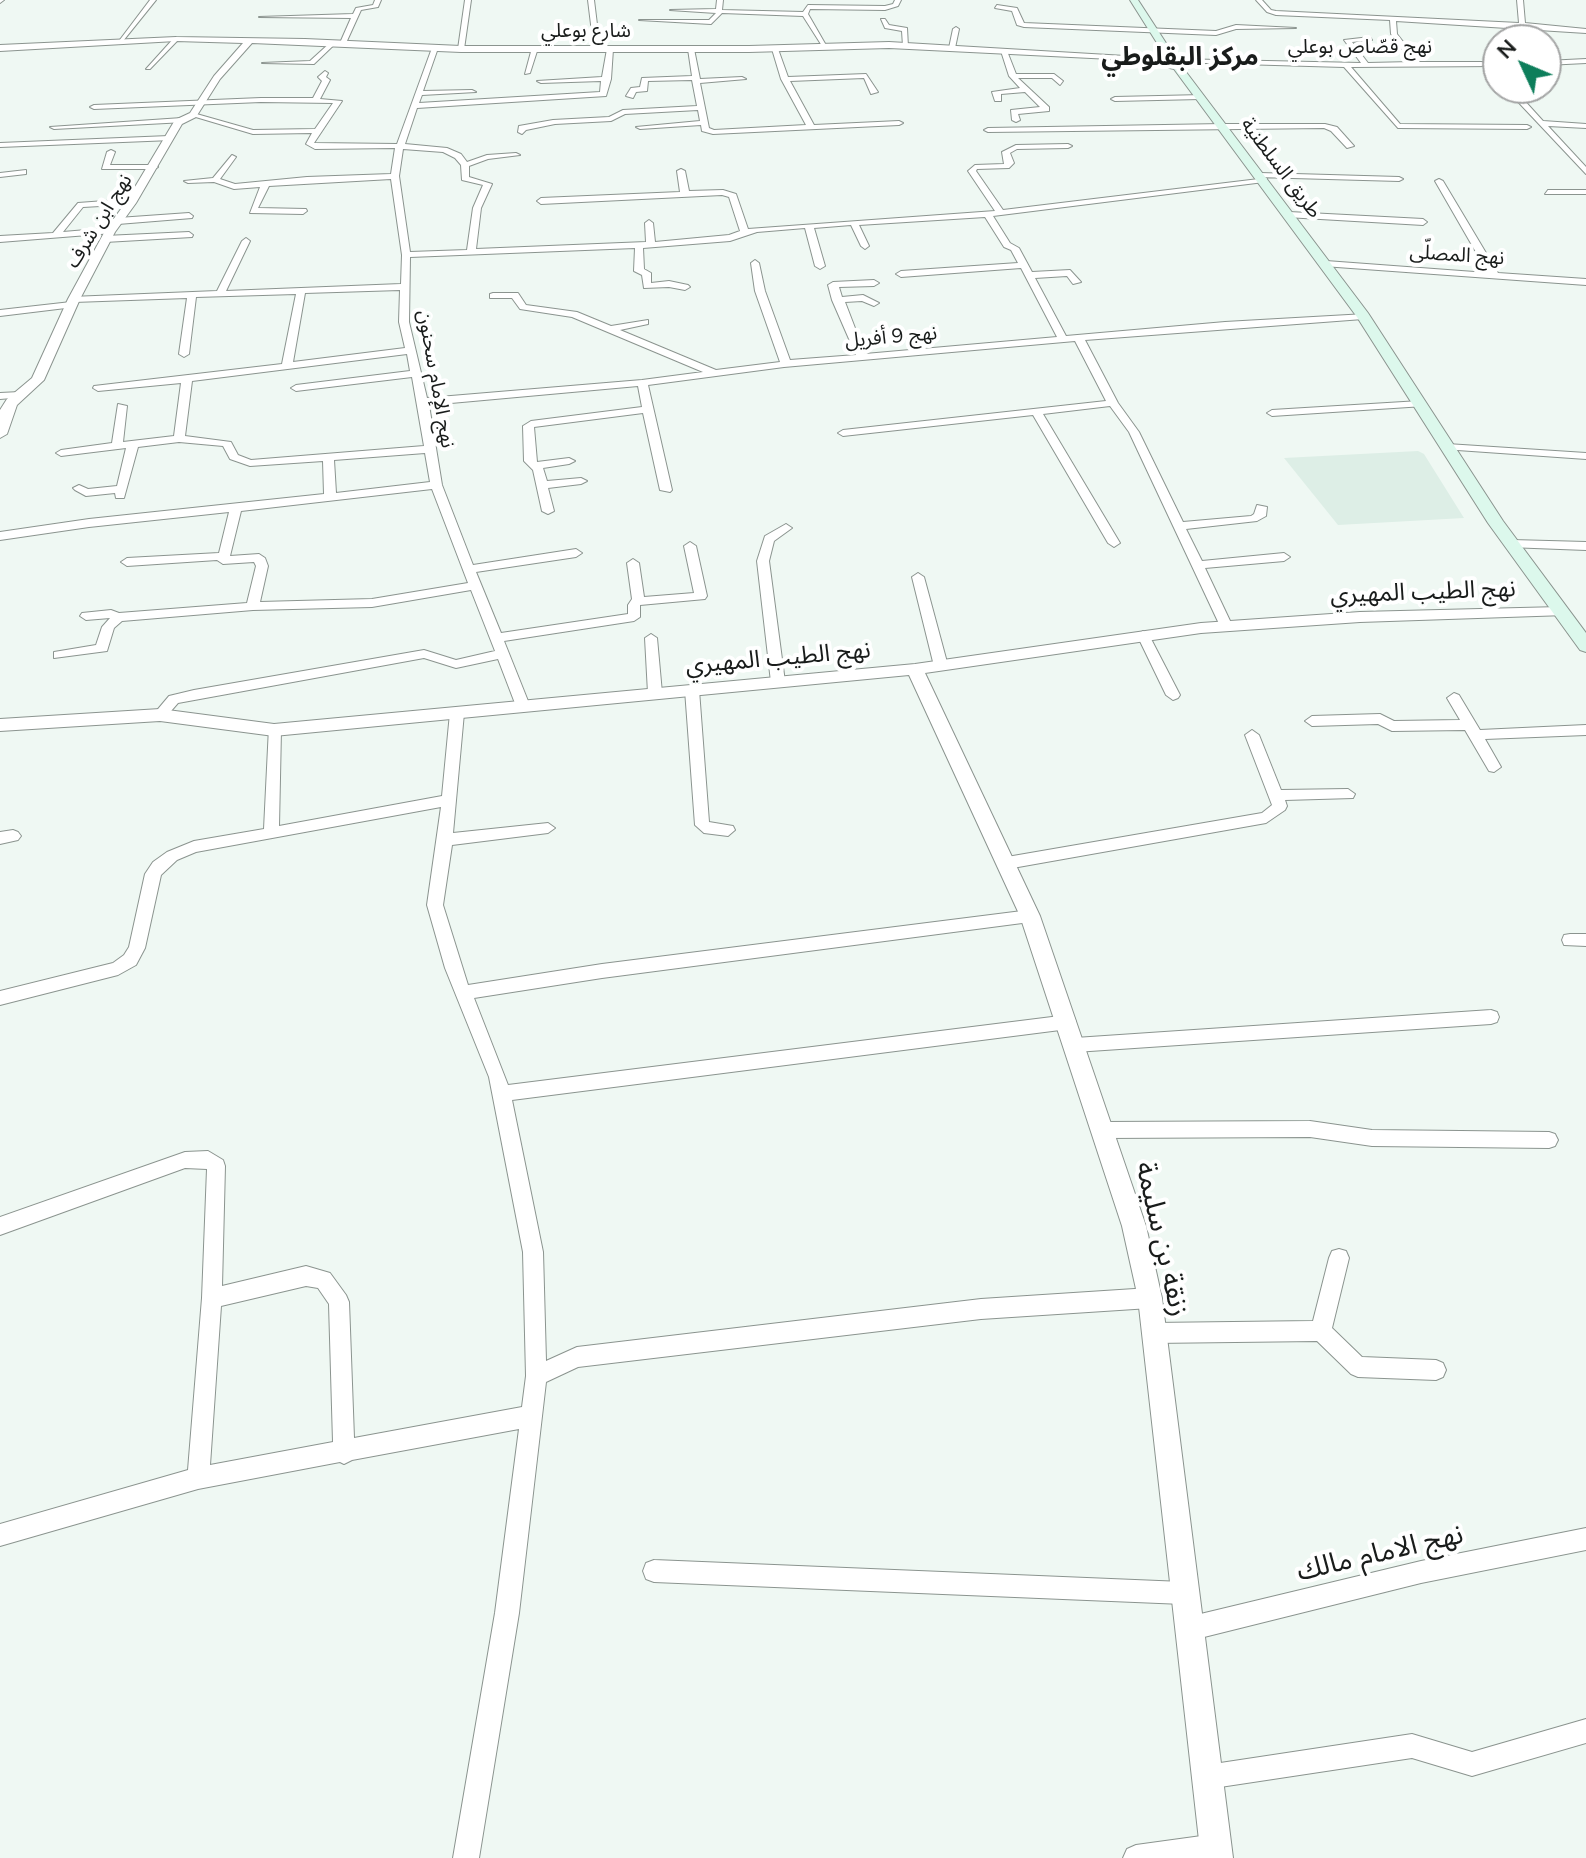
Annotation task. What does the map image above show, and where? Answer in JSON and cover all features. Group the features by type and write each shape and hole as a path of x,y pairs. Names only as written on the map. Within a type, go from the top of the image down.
{"main road":[{"name":"طريق السلطنية","path":"1134,0 1172,59 1363,316 1447,447"},
{"path":"1137,58 1154,56 1172,59"},
{"path":"1137,58 1172,59"},
{"path":"1447,447 1586,646"}],"street":[{"path":"121,40 153,0"},
{"path":"265,63 312,63 339,42 358,9 376,6 378,0"},
{"path":"461,49 468,0"},
{"path":"591,0 597,49"},
{"path":"642,20 711,22 720,12 720,0"},
{"path":"806,10 815,0"},
{"path":"673,10 720,12 888,7 896,5 898,0"},
{"path":"1259,0 1269,11 1276,13 1496,24"},
{"path":"1520,0 1522,24"},
{"path":"997,7 1016,9 1019,24 1022,25 1216,33 1236,27 1293,28"},
{"path":"806,10 824,47"},
{"path":"262,17 355,16"},
{"path":"883,20 887,27 905,29 906,46"},
{"path":"1393,20 1394,34 1417,64"},
{"path":"1347,25 1362,30 1371,39 1347,41 1365,64"},
{"path":"952,48 956,29"},
{"path":"1562,29 1586,31"},
{"path":"148,68 176,39"},
{"name":"شارع بوعلي","path":"0,48 176,39 339,42 461,49 906,46 1137,58"},
{"name":"نهج ابن شرف","path":"0,434 6,411 38,380 72,302 111,230 132,202 169,138 205,99 217,78 250,40"},
{"name":"نهج الإمام سحنون","path":"435,48 400,146 395,176 406,255 404,322 423,402 436,485 523,706"},
{"path":"527,73 535,48"},
{"path":"603,107 610,49"},
{"path":"691,49 705,129 713,132 899,123"},
{"path":"775,49 785,79 811,127"},
{"path":"1004,51 1013,76 1046,109 1014,112 1016,120"},
{"name":"نهج قصّاص بوعلي","path":"1172,59 1346,65 1482,64"},
{"path":"1562,62 1586,61"},
{"path":"1346,65 1398,126 1527,127"},
{"path":"316,99 326,80 322,77 325,73"},
{"path":"785,79 866,76 874,92"},
{"path":"1013,76 1054,76 1060,83"},
{"path":"541,81 607,79"},
{"path":"630,96 634,90 644,89 644,79 742,79"},
{"path":"998,99 995,94 1000,92 1025,90"},
{"path":"419,93 472,92"},
{"path":"414,106 603,94"},
{"path":"164,95 205,99"},
{"path":"1115,99 1200,97"},
{"path":"94,107 205,99 338,101 310,144 315,147 400,146 444,150 458,156 465,165 465,178 488,184 477,208 471,252"},
{"path":"1525,104 1586,172"},
{"path":"522,132 522,128 550,128 553,122 611,119 623,112 700,108"},
{"path":"54,127 187,117 253,132 317,131"},
{"path":"640,127 704,123"},
{"path":"1544,123 1586,126"},
{"path":"988,130 1325,126 1334,129 1350,146"},
{"path":"0,145 169,138"},
{"path":"1000,212 972,171 975,167 1006,166 1010,163 1006,152 1016,147 1068,146"},
{"path":"111,152 105,167 154,167"},
{"path":"465,165 487,157 516,155"},
{"path":"215,180 232,157"},
{"path":"681,171 685,194"},
{"path":"0,175 23,172"},
{"path":"188,181 215,180 234,187 307,179 395,176"},
{"path":"406,255 651,245 730,238 745,232 809,226 988,214 1262,178 1399,179"},
{"path":"1439,181 1495,276"},
{"path":"265,185 253,211 303,211"},
{"path":"541,201 723,192 733,196 745,232"},
{"path":"1548,192 1586,192"},
{"path":"56,235 81,205 132,202"},
{"path":"988,214 1007,245 1015,248 1063,340"},
{"path":"1289,215 1423,222"},
{"path":"0,239 111,230 189,216"},
{"path":"649,223 651,245"},
{"path":"854,223 865,246"},
{"path":"809,226 820,266"},
{"path":"111,230 189,235"},
{"path":"220,294 246,241"},
{"path":"639,245 639,271 646,273 647,286 669,284 685,287"},
{"path":"755,263 760,291 786,364"},
{"name":"نهج المصلّى","path":"1326,264 1586,282"},
{"path":"901,274 1025,265"},
{"path":"1031,275 1070,273 1076,282"},
{"path":"862,358 833,285 874,283"},
{"path":"0,313 72,302 405,287"},
{"path":"287,365 301,291"},
{"path":"184,354 192,295"},
{"path":"493,296 515,295 523,307 574,314 714,372"},
{"path":"837,300 863,298 874,303"},
{"path":"574,299 574,314"},
{"name":"نهج 9 أفريل","path":"423,402 642,383 786,364 1363,316"},
{"path":"611,329 645,322"},
{"path":"1079,339 1113,403 1134,432 1226,625"},
{"path":"98,388 411,350"},
{"path":"296,388 416,373"},
{"path":"179,439 187,379"},
{"path":"642,383 666,490"},
{"path":"0,396 20,395"},
{"path":"843,433 1113,403"},
{"path":"1272,413 1420,404"},
{"path":"117,446 122,406"},
{"path":"548,511 543,485 530,461 527,428 531,424 648,409"},
{"path":"1036,411 1114,543"},
{"path":"61,453 179,439 227,444 234,457 250,463 430,449"},
{"path":"79,488 86,493 121,492 133,444"},
{"path":"1447,447 1586,456"},
{"path":"328,459 330,497"},
{"path":"534,466 569,461"},
{"path":"543,485 581,481"},
{"path":"0,536 89,523 436,485"},
{"path":"1178,526 1253,519 1260,516 1261,507"},
{"path":"236,508 223,560 259,558 262,566 253,606"},
{"path":"778,682 763,561 769,539 786,528"},
{"path":"1512,544 1586,546"},
{"path":"636,602 701,596 690,546"},
{"path":"470,569 576,553"},
{"path":"127,562 223,556"},
{"path":"1197,565 1284,557"},
{"path":"496,638 624,621 634,617 633,563"},
{"path":"918,577 941,666"},
{"path":"86,616 111,614 118,617 253,606 372,603 476,585"},
{"name":"نهج الطيب المهيري","path":"0,725 160,715 274,730 915,669 1226,625 1360,617 1560,612"},
{"path":"59,655 102,648 108,627 118,617"},
{"path":"1143,635 1173,695"},
{"path":"651,638 655,693"},
{"path":"160,715 174,699 208,692 424,654 456,664 503,654"},
{"name":"زنقة بن سليمة","path":"915,669 1030,916 1134,1226 1150,1298 1216,1853"},
{"path":"692,690 702,825 709,829 728,830"},
{"path":"1454,698 1494,767"},
{"path":"457,713 445,840 435,905 442,936 498,1077 533,1252 536,1376 507,1613 466,1858"},
{"path":"1312,721 1380,719 1392,726 1586,730"},
{"path":"271,833 274,730"},
{"path":"1007,863 1266,818 1280,806 1252,735"},
{"path":"1277,795 1348,794"},
{"path":"0,998 118,968 130,960 137,948 153,874 158,866 194,847 449,800"},
{"path":"445,840 548,828"},
{"path":"464,993 618,968 1030,916"},
{"path":"501,1094 1071,1034 1309,1032 1399,1022 1491,1017"},
{"path":"1104,1130 1310,1129 1372,1138 1549,1140"},
{"path":"0,1226 185,1160 208,1159 216,1166 212,1298 198,1478"},
{"path":"1321,1331 1339,1258"},
{"path":"212,1298 306,1276 323,1280 330,1287 339,1302 344,1453"},
{"path":"536,1376 577,1357 981,1309 1150,1298"},
{"path":"1153,1333 1321,1331 1358,1367 1436,1370"},
{"path":"0,1535 198,1478 530,1416"},
{"name":"نهج الامام مالك","path":"1188,1629 1421,1572 1586,1539"},
{"path":"654,1571 1183,1593"},
{"path":"1207,1777 1412,1746 1472,1764 1586,1731"},
{"path":"1136,1858 1216,1853"}],"shaded area":[{"path":"1418,451 1424,454 1464,518 1338,525 1284,458"}],"district":[{"name":"مركز البقلوطي","path":"1180,57"}]}
